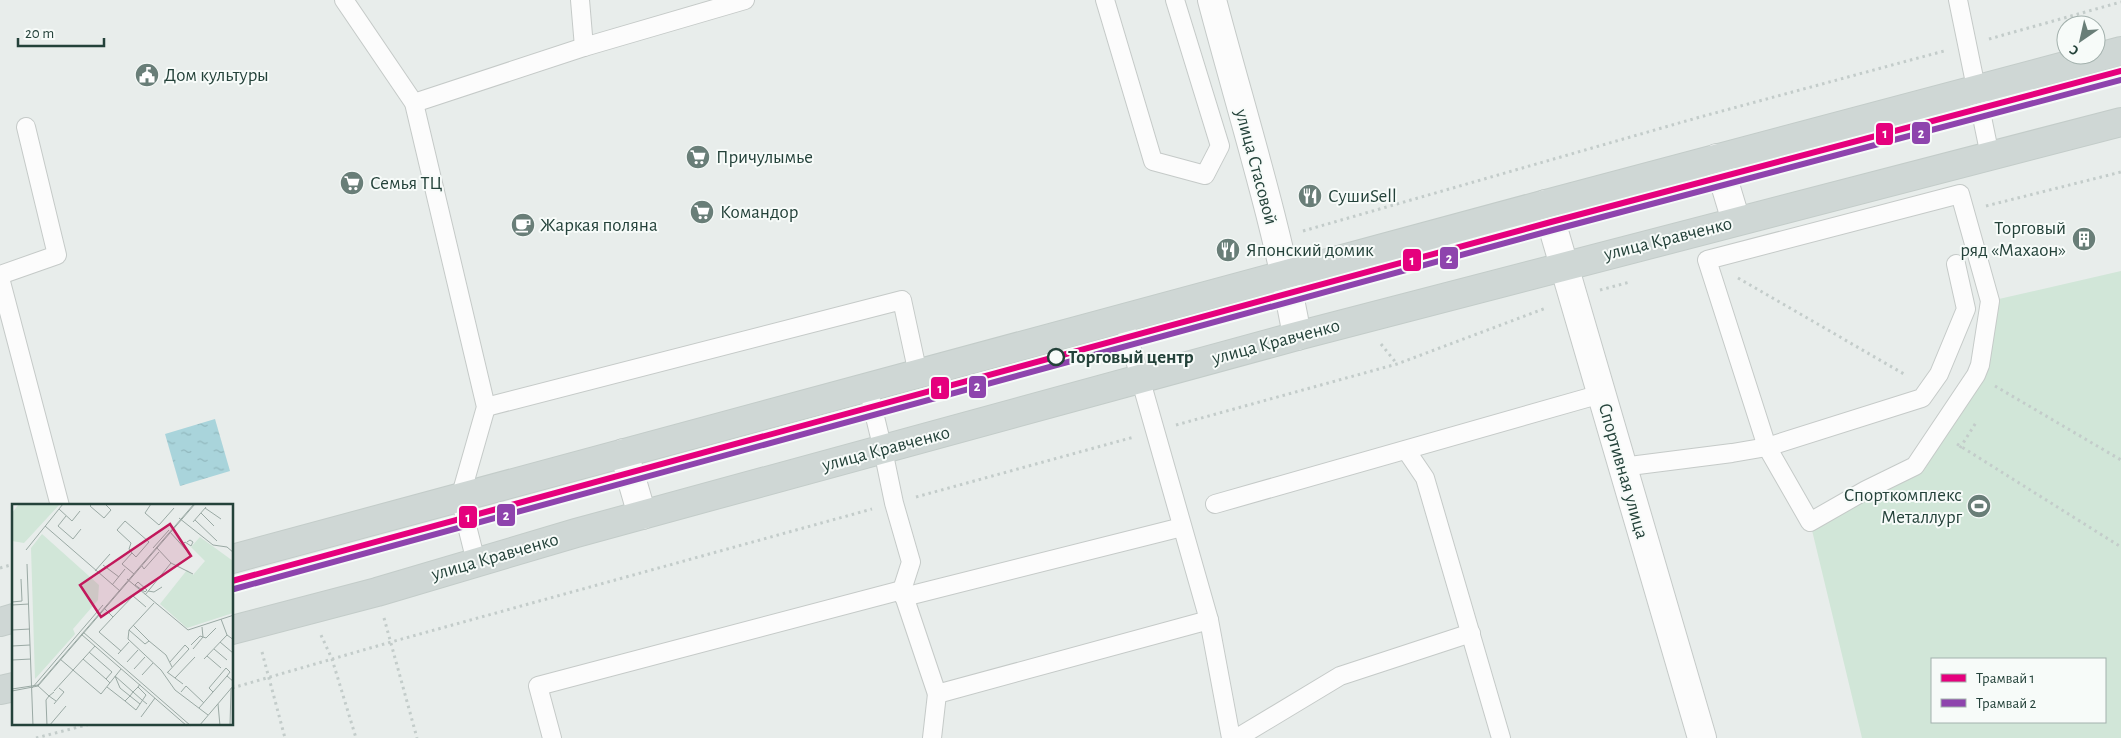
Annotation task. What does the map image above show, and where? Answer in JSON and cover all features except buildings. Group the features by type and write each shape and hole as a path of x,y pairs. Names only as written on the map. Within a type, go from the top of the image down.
{"main road":[{"path":"234,558 1717,158 2121,51"},
{"name":"улица Кравченко","path":"243,628 377,592 642,515 1297,336 1563,265 2121,122"}],"street":[{"name":"улица Стасовой","path":"1212,0 1275,239 1297,336"},
{"path":"1717,158 1736,221"},
{"name":"Спортивная улица","path":"1546,204 1702,738"},
{"path":"624,453 642,515"}],"lane":[{"path":"344,0 414,103 486,407 460,498 476,562"},
{"path":"580,0 584,46"},
{"path":"414,103 584,46 745,0"},
{"path":"1105,0 1153,161 1205,175 1220,146 1175,0"},
{"path":"1958,0 1990,156"},
{"path":"26,126 57,256 0,276 59,504"},
{"path":"1960,194 1990,301 1980,365 1976,375 1915,466 1866,490 1810,522 1767,447 1707,260 1960,194"},
{"path":"1622,467 1767,447 1922,398 1939,374 1966,309 1956,264"},
{"path":"486,407 902,300 918,374"},
{"path":"1123,318 1209,620 1231,738"},
{"path":"868,388 894,503 911,562 903,594 937,694 932,738"},
{"path":"1215,504 1601,394"},
{"path":"1406,450 1425,478 1501,738"},
{"path":"552,738 538,686 903,594 1182,527"},
{"path":"937,694 1209,620"},
{"path":"1237,738 1340,676 1471,633"}],"path":[{"path":"1275,239 1690,120 2121,2"},
{"path":"1965,211 2121,172"},
{"path":"1707,260 1904,374 1939,374"},
{"path":"234,688 269,679 391,642 1398,364 1572,298 1630,282"},
{"path":"1976,375 2121,460"},
{"path":"1941,426 1960,448 2121,547"},
{"path":"377,592 417,738"},
{"path":"309,610 332,659 356,738"},
{"path":"243,628 269,679 285,738"},
{"path":"36,738 82,726"}],"green space":[{"name":"Спорткомплекс Металлург","path":"2121,271 2121,738 1862,738 1810,522 1915,466 1976,375 1990,301"}],"water":[{"path":"215,419 230,471 180,486 165,434"}],"tram line":[{"name":"1","path":"234,580 1551,222 2121,71"},
{"name":"2","path":"234,589 1553,230 2121,80"}],"place":[{"name":"Дом культуры","path":"147,75"},
{"name":"Причулымье","path":"698,157"},
{"name":"Семья ТЦ","path":"352,183"},
{"name":"СушиSell","path":"1310,196"},
{"name":"Командор","path":"702,212"},
{"name":"Жаркая поляна","path":"523,225"},
{"name":"Торговый ряд «Махаон»","path":"2084,239"},
{"name":"Японский домик","path":"1228,250"},
{"name":"Торговый центр","path":"1056,357"},
{"name":"Спорткомплекс Металлург","path":"1979,506"}]}
